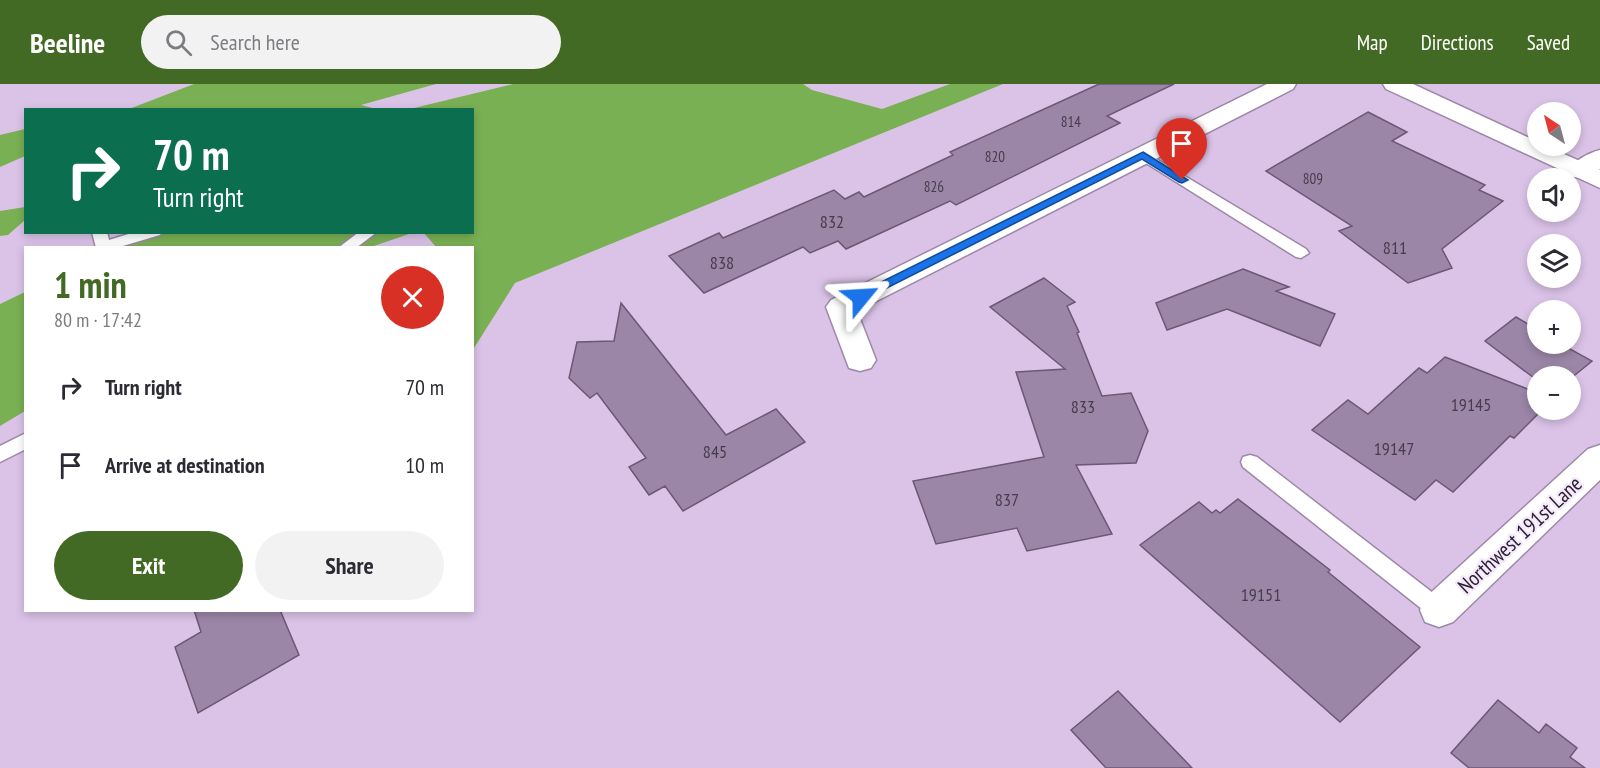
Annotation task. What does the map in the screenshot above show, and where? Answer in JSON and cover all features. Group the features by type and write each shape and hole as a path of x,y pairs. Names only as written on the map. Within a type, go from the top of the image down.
{"street":[{"path":"860,360 841,307 1284,84"},
{"path":"1394,84 1593,169"},
{"name":"Northwest 191st Lane","path":"1439,610 1600,459"}],"lane":[{"path":"1143,155 1301,253"},
{"path":"104,246 148,234"},
{"path":"348,246 367,234"},
{"path":"0,455 24,441"},
{"path":"1250,462 1439,610"}],"green space":[{"path":"194,84 436,84 361,105 372,108 132,108"},
{"path":"513,84 803,84 812,90 882,109 950,84 1003,84 515,283 474,348 474,246 435,246 425,234 474,234 474,108 414,108"},
{"path":"24,129 24,156 0,167 0,135"},
{"path":"24,207 24,221 8,235 0,236 0,211"},
{"path":"124,234 409,234 374,246 108,246"},
{"path":"24,292 24,412 0,426 0,304"}],"building":[{"path":"1099,84 1174,84 1107,116 1120,123 956,205 950,201 846,249 838,241 810,253 803,247 704,293 669,256 719,233 723,238 834,190 845,199 859,192 864,197 953,155 950,152"},
{"path":"1368,112 1407,132 1392,141 1485,185 1479,190 1503,201 1442,249 1452,268 1408,283 1339,231 1352,226 1266,171"},
{"path":"1243,269 1289,287 1276,291 1335,314 1320,346 1227,309 1167,330 1156,303"},
{"path":"1044,278 1075,302 1067,306 1102,396 1131,393 1148,431 1136,463 1076,465 1112,534 1027,551 1017,528 936,544 913,481 1044,457 1016,372 1065,369 990,307"},
{"path":"621,303 726,435 776,409 805,442 683,511 665,486 649,495 629,467 646,458 597,393 590,398 569,378 577,342 614,341"},
{"path":"1516,317 1527,324 1527,354 1579,354 1592,361 1581,370 1581,366 1527,366 1527,373 1485,341"},
{"path":"1445,357 1527,389 1527,420 1532,420 1514,438 1510,436 1453,492 1436,480 1415,500 1312,430 1348,400 1368,414 1419,368 1427,373"},
{"path":"1238,499 1330,570 1328,572 1420,647 1340,722 1140,545 1199,502 1212,513 1216,510 1220,513"},
{"path":"195,612 281,612 299,655 198,713 175,647 201,632"},
{"path":"1118,691 1192,768 1106,768 1071,730"},
{"path":"1498,700 1539,733 1546,724 1577,748 1570,757 1585,768 1469,768 1451,753"}],"route":[{"path":"861,297 1143,155 1182,180"}]}
